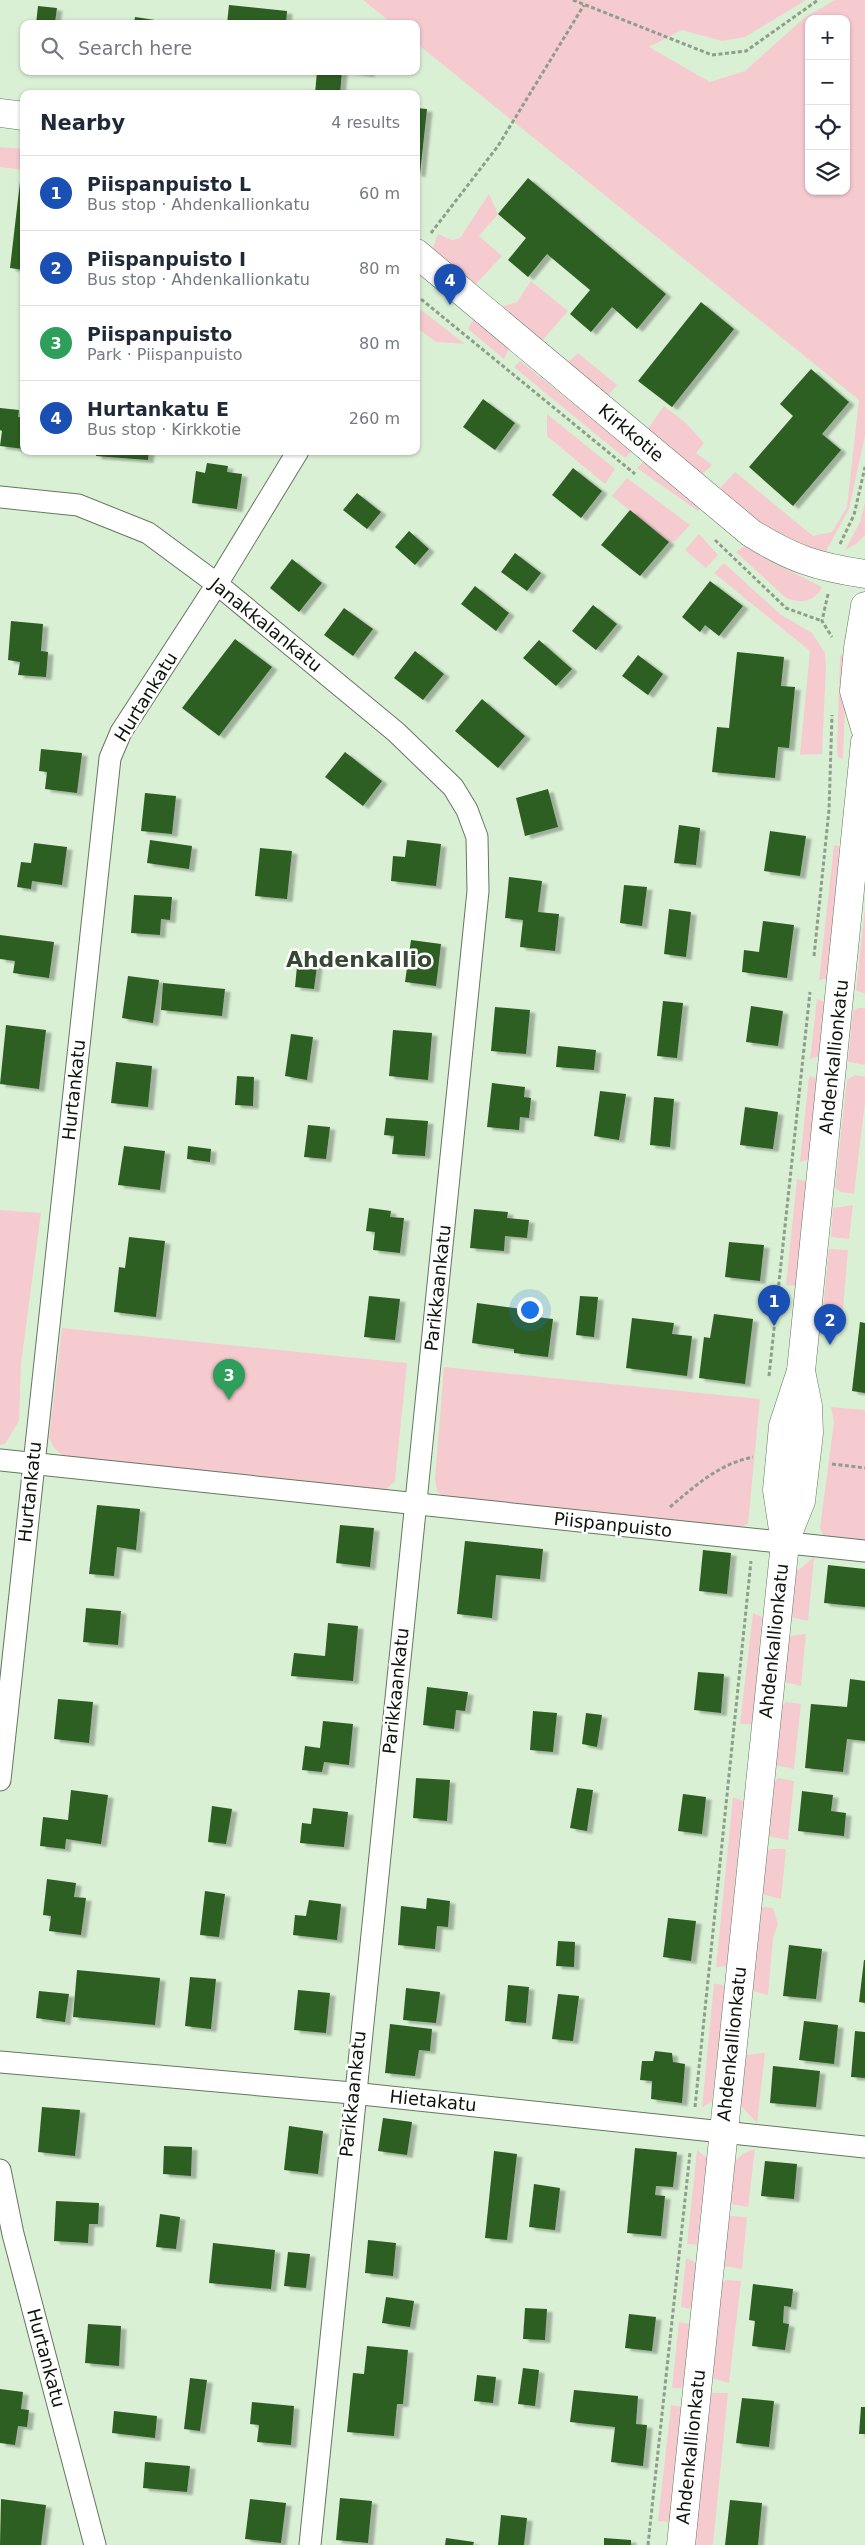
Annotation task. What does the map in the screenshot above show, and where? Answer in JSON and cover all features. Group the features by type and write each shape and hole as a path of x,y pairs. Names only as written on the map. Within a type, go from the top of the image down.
{"street":[{"path":"0,114 20,116"},
{"name":"Kirkkotie","path":"420,252 752,533 791,556 814,565 865,574"},
{"name":"Hurtankatu","path":"0,1780 110,758 121,732 218,584 296,455"},
{"name":"Janakkalankatu","path":"0,497 78,505 148,533 218,584 396,732 453,787 466,810 477,837"},
{"path":"865,606 858,648 854,691 865,728"},
{"name":"Ahdenkallionkatu","path":"681,2545 785,1543 801,1501 808,1443 808,1406 801,1371 865,742"},
{"name":"Parikkaankatu","path":"310,2545 352,2093 416,1504 478,891 477,837"},
{"name":"Piispanpuisto","path":"0,1460 33,1465 865,1551"},
{"name":"Hietakatu","path":"0,2062 352,2093 865,2147"},
{"name":"Hurtankatu","path":"0,2170 13,2234 95,2545"}],"path":[{"path":"574,0 584,6 712,55 746,51 818,0"},
{"path":"420,252 498,146 584,6"},
{"path":"420,298 622,465 638,475"},
{"path":"713,539 786,608 822,621"},
{"path":"644,1528 706,1476 738,1460 762,1458"}],"shaded area":[{"path":"363,0 806,0 745,37 722,41 682,30 649,47 710,82 745,71 805,17 805,195 850,195 850,15 809,15 835,0 865,0 865,435 849,509 826,551 797,544 771,530 723,493 721,487 735,472 813,536 832,532 847,507 859,400 420,46 420,20 388,20"},
{"path":"0,147 20,149 20,170 0,167"},
{"path":"489,194 498,214 479,236 502,256 475,285 432,250 438,234 452,240 460,238"},
{"path":"531,281 568,311 541,342 500,307 517,302"},
{"path":"420,309 465,344 436,342 420,330"},
{"path":"473,320 509,348 504,359 468,329"},
{"path":"578,353 617,385 607,397 566,364"},
{"path":"520,361 632,451 625,458 514,367"},
{"path":"664,406 686,423 704,443 696,453 712,465 701,475 647,430"},
{"path":"547,414 615,469 605,484 547,436"},
{"path":"644,461 700,508 698,511 637,468"},
{"path":"627,478 690,525 675,541 669,542 612,496"},
{"path":"865,503 865,535 856,544 845,550 860,522"},
{"path":"699,534 718,555 706,568 685,550"},
{"path":"746,545 764,558 822,587 811,599 797,601 786,598 736,552"},
{"path":"724,563 780,614 812,633 825,653 822,754 800,755 810,651 714,573"},
{"path":"847,654 843,759 838,757 837,749 840,656"},
{"path":"834,845 839,846 837,900 829,978 819,980"},
{"path":"865,908 865,994 856,990"},
{"path":"817,999 827,1003 820,1056 810,1059"},
{"path":"858,1008 865,1008 865,1065 848,1062 853,1011"},
{"path":"855,1075 865,1077 865,1102 854,1194 841,1192 835,1188 847,1080"},
{"path":"809,1076 819,1079 810,1159 800,1162"},
{"path":"797,1179 808,1182 796,1286 786,1285"},
{"path":"853,1205 849,1239 831,1237 833,1208"},
{"path":"0,1210 41,1213 21,1364 19,1421 5,1444 0,1445"},
{"path":"829,1249 848,1250 843,1309 823,1309"},
{"path":"62,1328 407,1363 395,1481 383,1492 65,1457 55,1449 49,1438"},
{"path":"444,1367 760,1399 748,1524 738,1528 445,1498 437,1491 435,1479"},
{"path":"831,1407 865,1410 865,1543 825,1539 820,1528 834,1422"},
{"path":"814,1557 808,1621 791,1617 796,1572"},
{"path":"753,1613 762,1617 752,1724 740,1724"},
{"path":"806,1634 801,1686 784,1682 788,1636"},
{"path":"786,1702 801,1704 794,1769 775,1765 782,1706"},
{"path":"778,1778 794,1781 788,1840 767,1836 774,1782"},
{"path":"733,1797 743,1801 727,1966 716,1967"},
{"path":"771,1849 786,1849 781,1899 762,1894 766,1852"},
{"path":"761,1907 773,1908 778,1924 773,1938 768,1995 753,1991"},
{"path":"714,1983 725,1986 712,2101 702,2108"},
{"path":"765,2053 757,2123 740,2105 746,2055"},
{"path":"755,2149 748,2207 730,2204 735,2161 744,2153"},
{"path":"697,2150 707,2158 697,2245 687,2244"},
{"path":"729,2216 747,2217 742,2269 723,2266"},
{"path":"686,2258 696,2263 691,2309 681,2307"},
{"path":"727,2280 741,2281 729,2383 711,2378 722,2282"},
{"path":"679,2322 690,2324 683,2388 672,2388"},
{"path":"710,2393 728,2393 713,2545 695,2545"},
{"path":"671,2405 681,2407 669,2522 658,2521"}],"building":[{"path":"229,5 287,11 286,20 227,20"},
{"path":"38,6 57,8 55,20 36,20"},
{"path":"135,17 155,20 135,20"},
{"path":"317,75 342,75 340,90 315,90"},
{"path":"420,108 427,109 420,174"},
{"path":"528,178 666,294 637,329 612,307 591,332 570,314 590,290 547,254 528,277 508,260 526,238 498,214"},
{"path":"20,182 20,269 10,268"},
{"path":"701,302 734,329 672,407 638,381"},
{"path":"811,369 849,402 822,434 841,450 793,506 749,467 793,416 780,404"},
{"path":"483,399 515,423 495,450 463,427"},
{"path":"0,408 19,410 20,448 0,446 2,431 0,430"},
{"path":"96,455 149,455 148,460"},
{"path":"207,463 228,466 227,472 242,474 237,509 192,503 196,471 205,473"},
{"path":"573,468 602,491 581,518 552,495"},
{"path":"357,493 381,512 367,529 343,510"},
{"path":"630,510 669,542 640,576 601,545"},
{"path":"409,531 429,549 415,565 395,547"},
{"path":"515,553 541,573 527,591 501,572"},
{"path":"292,559 322,583 299,612 270,588"},
{"path":"710,581 743,606 719,636 705,625 700,632 682,617"},
{"path":"475,586 509,613 496,631 461,604"},
{"path":"593,605 617,624 596,650 572,631"},
{"path":"344,608 373,629 353,656 324,635"},
{"path":"11,621 43,624 41,651 48,652 46,677 18,675 20,662 8,660"},
{"path":"235,639 272,667 219,736 182,708"},
{"path":"539,640 572,669 556,686 523,658"},
{"path":"415,651 444,674 423,700 394,678"},
{"path":"737,652 784,657 781,686 795,687 789,748 778,747 775,778 712,772 717,727 729,728"},
{"path":"638,655 663,674 648,695 622,676"},
{"path":"482,699 525,736 498,768 455,731"},
{"path":"41,749 82,753 77,793 45,789 47,772 39,771"},
{"path":"345,752 382,781 363,806 325,777"},
{"path":"548,789 558,827 525,836 516,798"},
{"path":"145,793 176,796 172,834 141,831"},
{"path":"679,825 700,828 696,865 674,863"},
{"path":"770,831 806,836 800,876 764,871"},
{"path":"150,840 192,846 189,869 147,863"},
{"path":"407,840 441,844 436,886 391,881 393,856 405,857"},
{"path":"34,843 67,847 62,885 32,881 31,889 17,887 21,862 31,863"},
{"path":"260,848 292,851 287,899 255,896"},
{"path":"509,877 542,881 538,912 559,914 555,951 520,947 523,920 505,918"},
{"path":"624,885 647,887 642,926 620,923"},
{"path":"134,895 172,897 170,920 161,919 160,935 131,933"},
{"path":"669,909 691,912 686,957 664,954"},
{"path":"763,921 794,925 787,978 742,972 744,950 759,952"},
{"path":"0,935 54,942 49,978 13,973 15,961 0,959"},
{"path":"411,940 441,944 436,986 405,982"},
{"path":"298,956 318,958 314,989 295,987"},
{"path":"128,976 159,980 153,1023 122,1018"},
{"path":"163,983 225,989 222,1016 161,1010"},
{"path":"663,1001 683,1003 677,1058 657,1056"},
{"path":"751,1006 783,1011 778,1046 746,1042"},
{"path":"495,1007 530,1010 526,1054 491,1051"},
{"path":"6,1025 46,1030 39,1089 0,1084"},
{"path":"393,1030 432,1033 428,1080 389,1076"},
{"path":"291,1034 313,1037 307,1080 285,1076"},
{"path":"558,1046 596,1050 594,1070 556,1067"},
{"path":"116,1062 152,1066 148,1107 111,1103"},
{"path":"237,1076 254,1077 253,1106 235,1105"},
{"path":"492,1083 525,1087 524,1097 531,1098 529,1118 520,1117 519,1130 487,1127"},
{"path":"600,1091 626,1094 619,1140 594,1136"},
{"path":"654,1097 674,1099 670,1147 650,1145"},
{"path":"745,1107 778,1112 773,1149 740,1145"},
{"path":"386,1118 428,1121 425,1156 392,1154 394,1136 384,1135"},
{"path":"308,1125 330,1127 326,1159 304,1157"},
{"path":"124,1146 165,1151 160,1190 118,1185"},
{"path":"188,1146 211,1149 210,1162 187,1159"},
{"path":"369,1208 391,1211 390,1217 404,1218 400,1253 373,1250 375,1232 366,1231"},
{"path":"474,1209 508,1212 507,1218 529,1220 527,1238 505,1236 504,1251 470,1248"},
{"path":"129,1237 165,1241 156,1317 114,1312 119,1267 125,1268"},
{"path":"729,1242 764,1245 760,1281 725,1277"},
{"path":"369,1296 400,1299 395,1340 364,1337"},
{"path":"580,1296 598,1297 594,1337 576,1335"},
{"path":"477,1303 521,1309 520,1315 553,1319 548,1357 514,1353 514,1349 472,1343"},
{"path":"714,1314 753,1319 745,1384 699,1378 704,1337 710,1338"},
{"path":"632,1318 674,1323 672,1334 692,1336 687,1376 626,1368"},
{"path":"860,1322 865,1323 865,1393 852,1391"},
{"path":"97,1505 140,1509 136,1550 117,1547 114,1576 89,1574"},
{"path":"340,1525 374,1528 370,1567 336,1563"},
{"path":"465,1541 543,1549 540,1579 496,1575 492,1618 457,1614"},
{"path":"703,1550 731,1553 727,1594 699,1591"},
{"path":"828,1565 865,1569 865,1607 824,1603"},
{"path":"86,1608 121,1611 118,1645 83,1642"},
{"path":"328,1623 358,1626 353,1681 291,1676 294,1653 325,1656"},
{"path":"698,1672 724,1674 721,1713 694,1710"},
{"path":"850,1679 865,1681 865,1741 847,1739 843,1772 805,1768 811,1704 847,1707"},
{"path":"427,1687 468,1692 465,1711 456,1710 454,1729 423,1725"},
{"path":"58,1699 93,1702 89,1743 54,1739"},
{"path":"533,1711 557,1713 553,1752 530,1750"},
{"path":"586,1713 602,1715 597,1747 582,1744"},
{"path":"323,1721 353,1724 349,1765 324,1762 322,1772 302,1770 305,1746 320,1748"},
{"path":"416,1778 450,1780 447,1821 413,1818"},
{"path":"577,1788 593,1790 587,1831 570,1828"},
{"path":"71,1790 108,1795 101,1844 66,1839 65,1849 40,1846 43,1817 68,1820"},
{"path":"802,1791 833,1795 831,1811 846,1813 844,1836 798,1831"},
{"path":"683,1794 706,1797 702,1834 678,1831"},
{"path":"212,1806 232,1809 226,1844 208,1842"},
{"path":"313,1808 348,1812 344,1847 300,1843 302,1823 311,1824"},
{"path":"47,1879 76,1883 74,1897 86,1898 81,1935 49,1931 51,1916 43,1915"},
{"path":"205,1891 225,1894 219,1937 200,1935"},
{"path":"427,1898 450,1901 448,1927 437,1926 435,1949 398,1945 401,1906 426,1909"},
{"path":"309,1900 341,1904 337,1940 293,1935 295,1915 306,1916"},
{"path":"668,1918 696,1921 691,1961 663,1957"},
{"path":"558,1941 575,1942 574,1967 556,1966"},
{"path":"789,1945 822,1949 816,1999 783,1996"},
{"path":"865,1960 865,2003 859,2002"},
{"path":"77,1970 160,1978 155,2025 73,2017"},
{"path":"190,1977 216,1979 211,2029 185,2026"},
{"path":"508,1985 529,1987 526,2023 505,2021"},
{"path":"406,1988 440,1992 436,2023 403,2020"},
{"path":"298,1990 330,1993 326,2033 294,2030"},
{"path":"39,1991 69,1994 65,2022 36,2018"},
{"path":"558,1994 579,1996 573,2041 552,2039"},
{"path":"804,2021 838,2025 834,2064 799,2060"},
{"path":"390,2024 432,2029 430,2051 419,2050 415,2076 385,2073"},
{"path":"855,2031 865,2032 865,2078 851,2077"},
{"path":"655,2051 672,2053 673,2062 685,2064 682,2103 651,2099 652,2081 640,2080 642,2061 653,2061"},
{"path":"773,2066 820,2071 816,2107 770,2103"},
{"path":"42,2107 80,2110 75,2156 38,2152"},
{"path":"383,2118 412,2122 407,2155 378,2151"},
{"path":"289,2126 323,2131 318,2174 284,2170"},
{"path":"164,2146 192,2147 191,2176 163,2174"},
{"path":"635,2148 677,2152 673,2187 656,2186 655,2195 665,2196 661,2236 627,2233"},
{"path":"494,2151 517,2154 507,2240 485,2238"},
{"path":"765,2161 797,2164 794,2199 761,2196"},
{"path":"534,2184 560,2188 555,2230 529,2227"},
{"path":"56,2201 99,2203 98,2224 89,2224 88,2243 54,2241"},
{"path":"160,2214 180,2217 176,2249 156,2247"},
{"path":"368,2240 396,2243 393,2276 365,2273"},
{"path":"213,2243 275,2250 271,2289 209,2283"},
{"path":"288,2252 310,2254 306,2288 284,2286"},
{"path":"753,2284 793,2289 791,2307 784,2306 783,2323 789,2324 785,2350 752,2346 755,2321 749,2320"},
{"path":"386,2297 414,2301 410,2327 382,2323"},
{"path":"525,2308 547,2309 545,2340 523,2339"},
{"path":"629,2314 656,2317 652,2351 625,2348"},
{"path":"88,2324 121,2326 119,2366 85,2363"},
{"path":"367,2346 408,2350 403,2404 397,2404 394,2436 347,2432 353,2373 364,2374"},
{"path":"523,2368 539,2370 535,2406 518,2404"},
{"path":"477,2375 496,2377 493,2403 474,2401"},
{"path":"190,2378 207,2380 200,2431 184,2429"},
{"path":"0,2389 23,2392 21,2409 29,2410 27,2427 18,2426 15,2445 0,2443"},
{"path":"574,2390 638,2396 636,2424 647,2425 643,2466 611,2462 615,2427 570,2422"},
{"path":"742,2398 774,2401 769,2447 736,2443"},
{"path":"252,2402 294,2406 291,2445 257,2442 259,2425 250,2424"},
{"path":"861,2407 865,2407 865,2434 859,2434"},
{"path":"114,2411 157,2416 155,2438 112,2433"},
{"path":"145,2462 190,2466 187,2492 143,2488"},
{"path":"340,2498 372,2501 368,2543 336,2540"},
{"path":"1,2499 46,2505 41,2545 0,2545"},
{"path":"250,2499 286,2503 281,2543 245,2539"},
{"path":"730,2500 762,2503 758,2545 725,2545"},
{"path":"501,2515 527,2518 524,2545 498,2545"},
{"path":"446,2538 474,2542 473,2545 445,2545"},
{"path":"604,2538 631,2540 631,2545 604,2545"}],"place":[{"name":"Hurtankatu E","path":"450,305"},
{"name":"Piispanpuisto L","path":"774,1326"},
{"name":"Piispanpuisto I","path":"830,1345"},
{"name":"Piispanpuisto","path":"229,1400"}],"district":[{"name":"Ahdenkallio","path":"359,959"}]}
